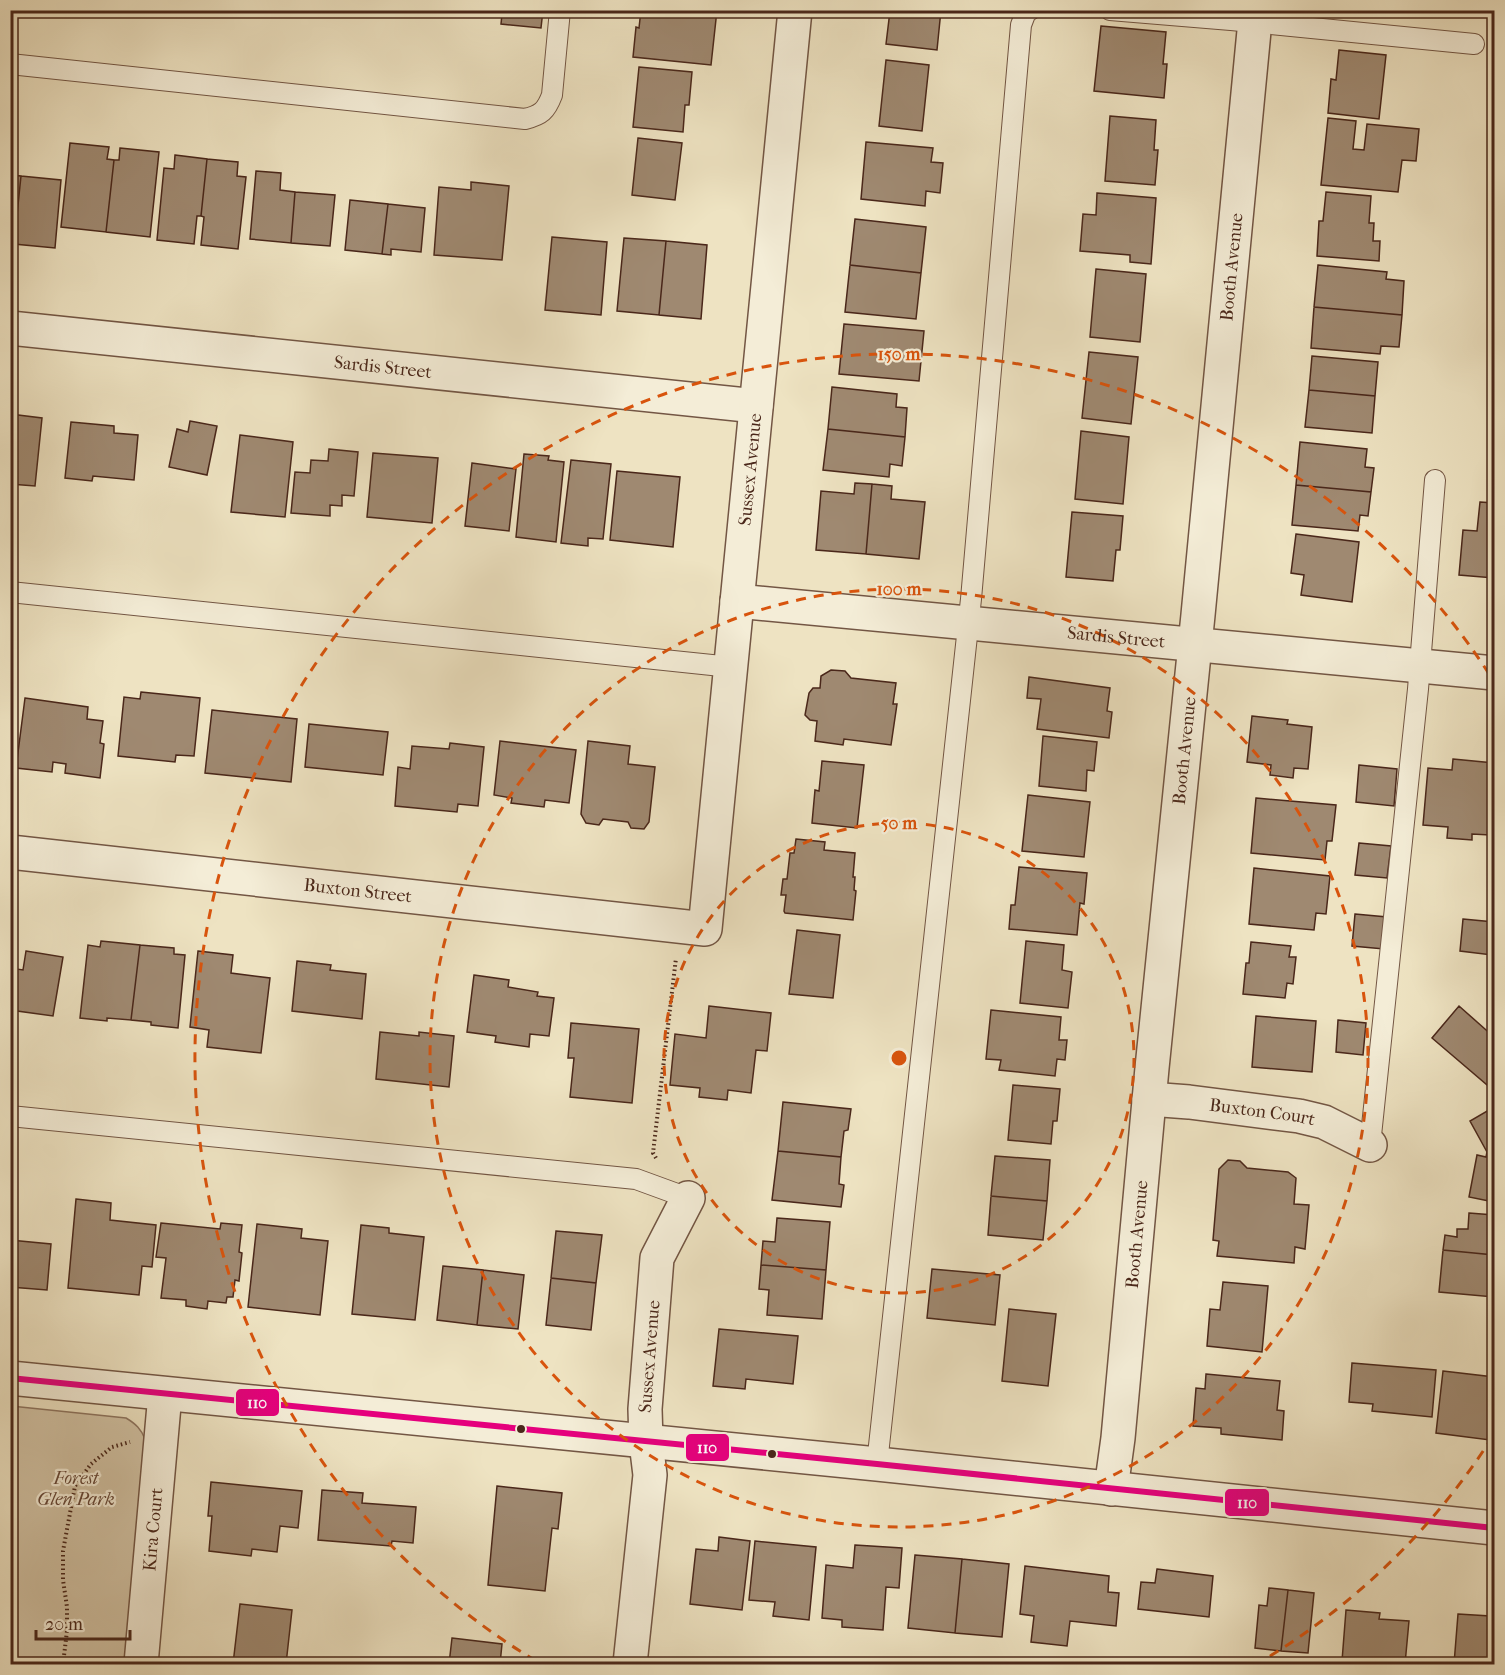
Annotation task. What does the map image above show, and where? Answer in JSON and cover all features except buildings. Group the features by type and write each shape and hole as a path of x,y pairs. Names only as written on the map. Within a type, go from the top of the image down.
{"street":[{"name":"Sussex Avenue","path":"705,929 795,10"},
{"name":"Booth Avenue","path":"1111,1490 1118,1438 1149,1099 1256,16"},
{"name":"Sardis Street","path":"10,328 756,406"},
{"name":"Sardis Street","path":"737,600 1494,673"},
{"name":"Buxton Street","path":"10,852 705,929"},
{"name":"Buxton Court","path":"1149,1099 1299,1116 1324,1122 1370,1145"},
{"name":"Sussex Avenue","path":"630,1665 650,1475 645,1409 657,1258 688,1198"},
{"path":"10,1378 1494,1528"},
{"name":"Kira Court","path":"141,1665 165,1394"}],"lane":[{"path":"10,64 525,119 538,116 548,106 552,95 560,10"},
{"path":"877,1464 969,623 1021,25 1026,12 1030,10"},
{"path":"1110,10 1256,16 1474,44"},
{"path":"1370,1145 1418,689 1435,480"},
{"path":"10,592 730,667"},
{"path":"10,1116 636,1179 688,1198"}],"path":[{"path":"674,959 653,1153 688,1198"},
{"path":"63,1665 67,1608 63,1580 63,1551 75,1486 92,1464 112,1448 140,1439"}],"green space":[{"name":"Forest Glen Park","path":"11,1406 126,1418 138,1427 145,1439 127,1664 11,1664"}],"transit line":[{"name":"110","path":"10,1378 1494,1528"}]}
